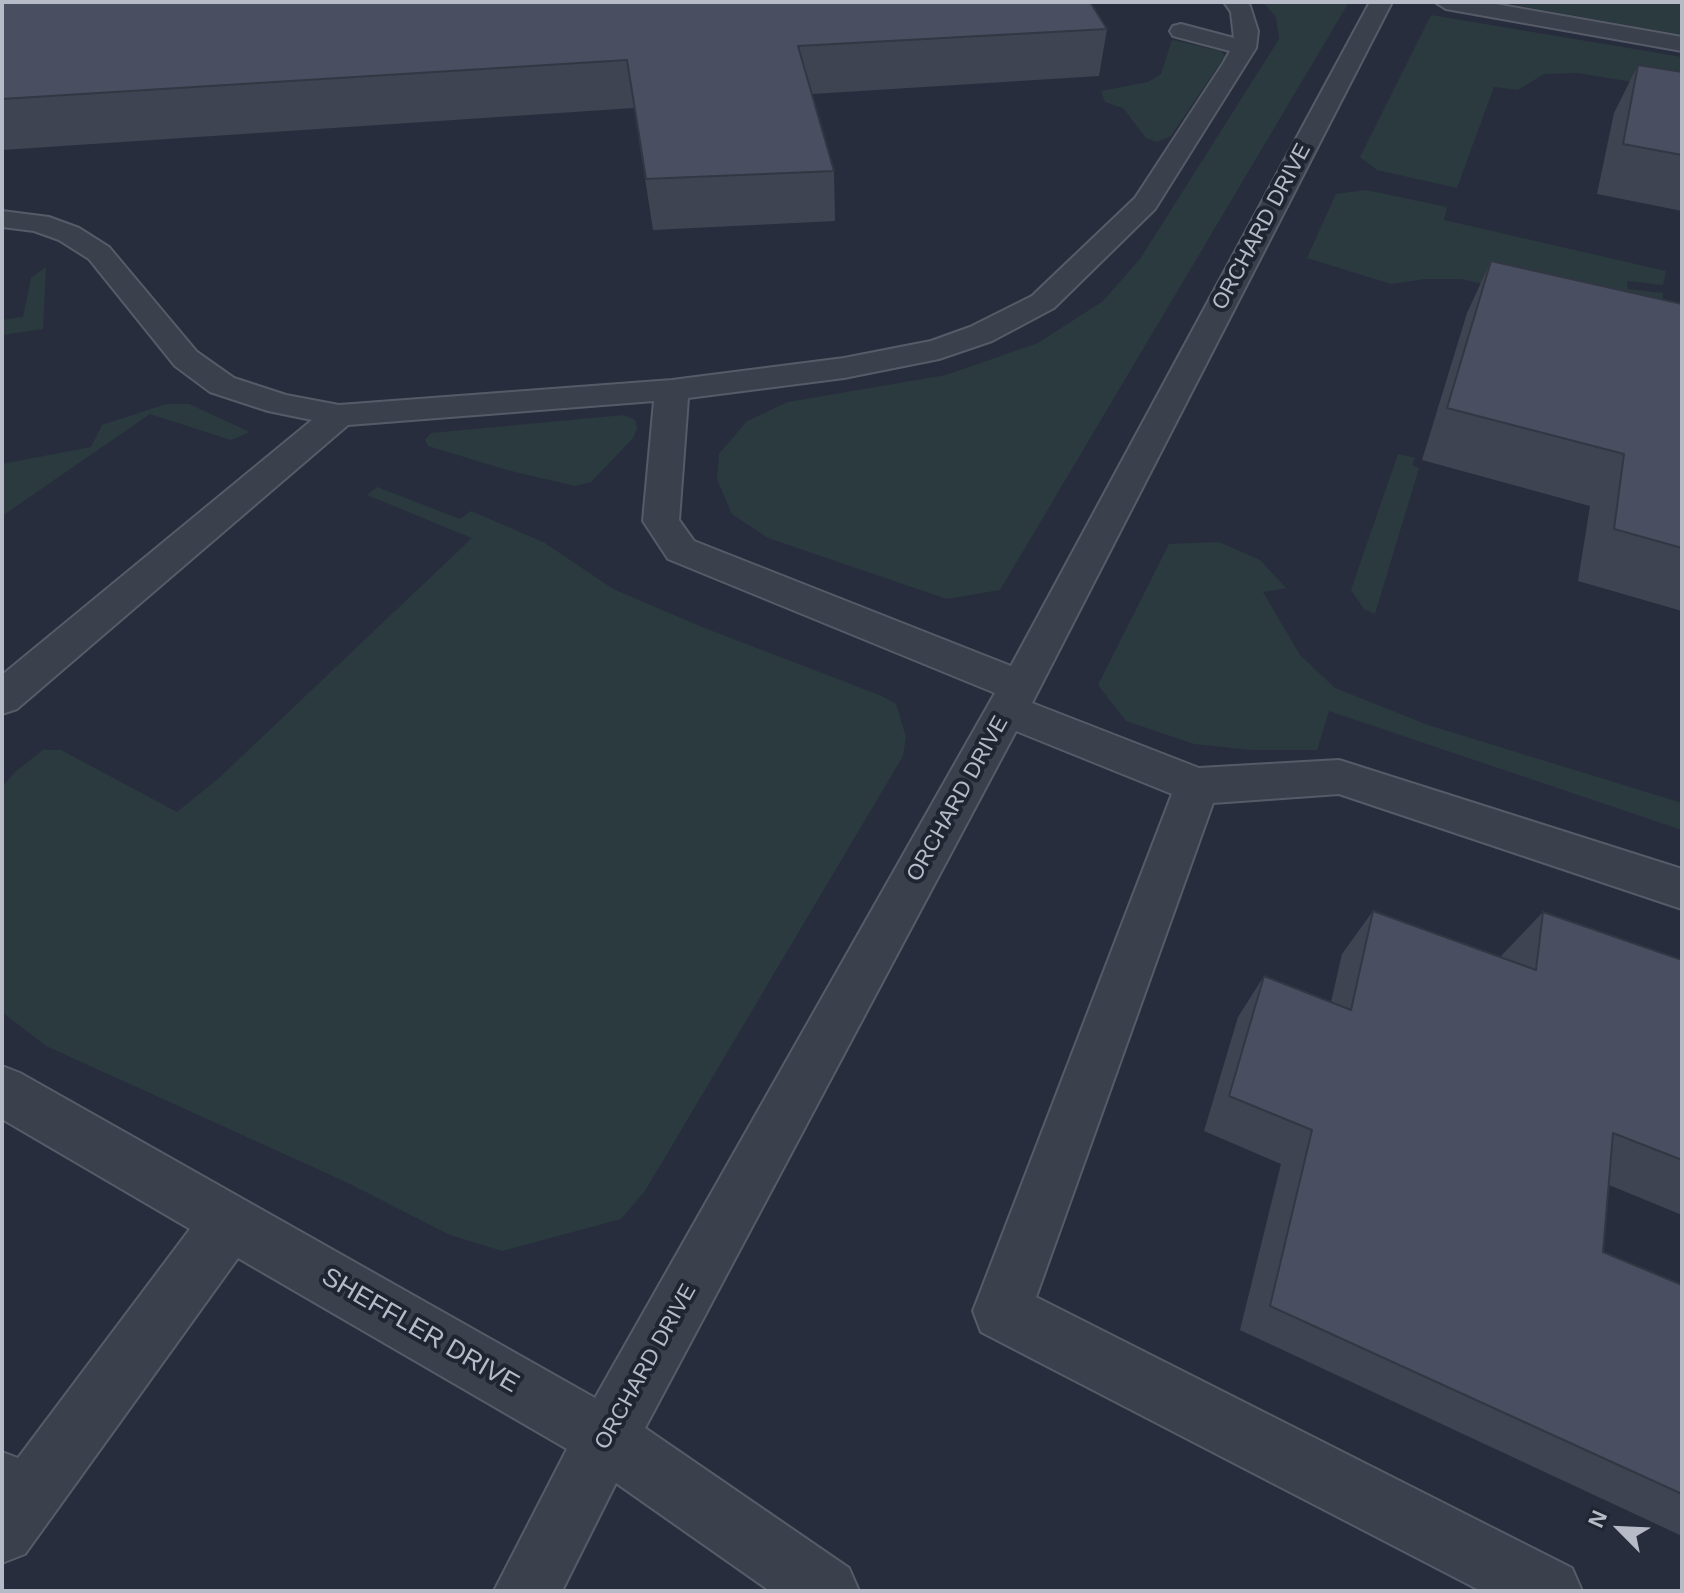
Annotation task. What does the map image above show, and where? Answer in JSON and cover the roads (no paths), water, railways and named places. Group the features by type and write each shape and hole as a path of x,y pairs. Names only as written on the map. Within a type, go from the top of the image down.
{"street":[{"path":"2,219 39,223 69,234 99,253 186,359 222,385 280,404 339,415 672,390 844,368 939,349 981,334 1043,302 1145,203 1244,48 1247,31 1242,11 1235,2"},
{"name":"ORCHARD DRIVE","path":"527,1591 606,1438 1013,698 1381,2"},
{"path":"1446,2 1682,44"},
{"path":"1181,31 1244,48"},
{"path":"672,390 661,521 681,550 1013,698 1197,786 1339,777 1682,889"},
{"path":"2,698 339,415"},
{"path":"1197,786 1002,1311 1549,1591"},
{"name":"SHEFFLER DRIVE","path":"2,1091 606,1438 826,1591"},
{"path":"10,1505 230,1222"}]}
